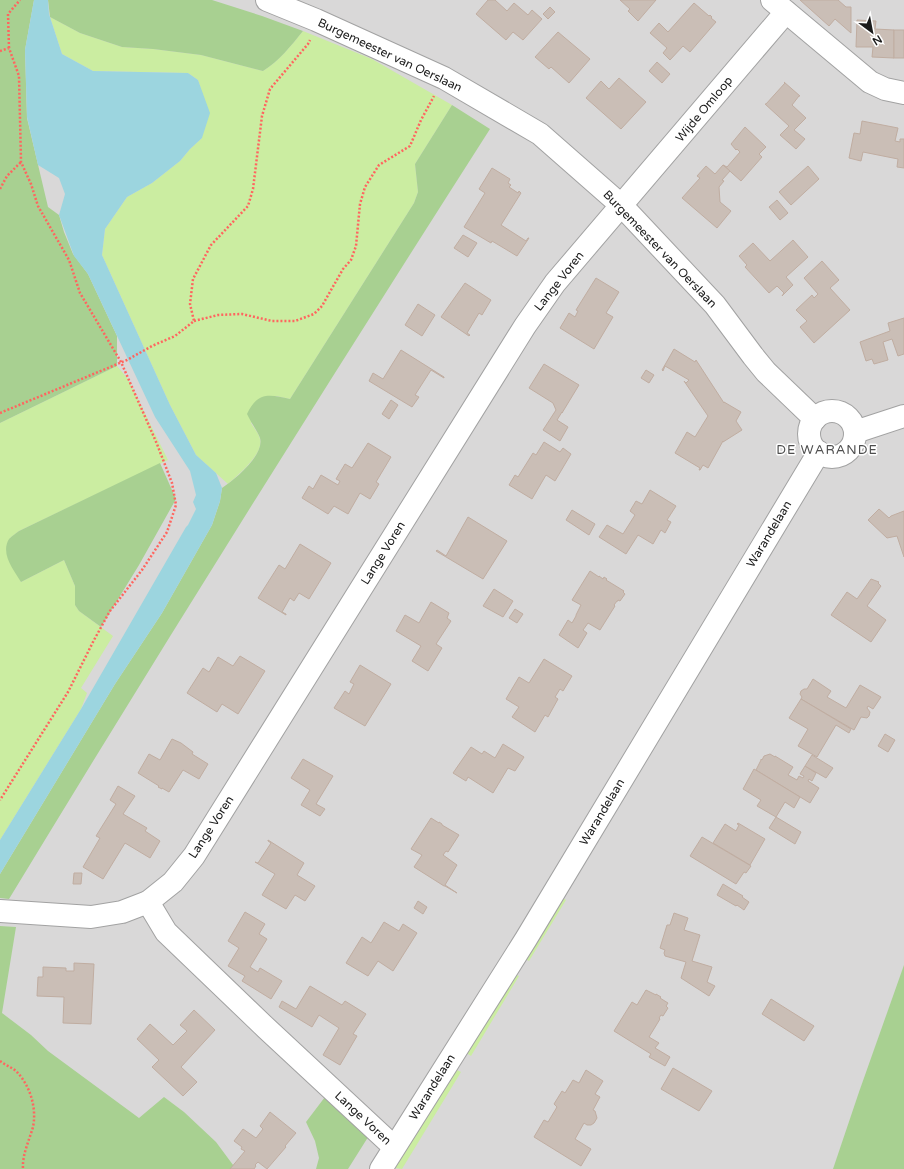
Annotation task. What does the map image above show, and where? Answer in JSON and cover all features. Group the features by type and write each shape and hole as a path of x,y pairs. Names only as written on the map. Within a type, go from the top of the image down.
{"street":[{"name":"Burgemeester van Oerslaan","path":"267,0 316,20 444,78 540,134 622,206 715,305 766,372 815,419"},
{"name":"Wijde Omloop","path":"622,206 779,6 870,82 885,89 904,93"},
{"name":"Lange Voren","path":"0,911 91,917 122,912 148,902 173,882 194,856 524,326 555,283 622,206"},
{"path":"832,411 839,412 846,416 854,426 855,432 853,445 849,450 844,454 830,457 819,452 812,444 810,437 810,430 815,419 824,413 832,411"},
{"path":"855,432 904,416"},
{"name":"Warandelaan","path":"381,1169 530,932 819,452"},
{"name":"Lange Voren","path":"148,902 166,932 266,1028 394,1147"}],"path":[{"path":"0,800 68,692 110,611 142,570 167,532 176,506 172,483 160,451 121,362 80,293 69,260 38,206 31,184 21,162 19,76 9,48 8,14 20,0"},
{"path":"194,321 190,304 193,279 211,246 248,206 253,188 262,116 270,89 308,44 316,20"},
{"path":"0,51 9,48"},
{"path":"0,413 127,360 152,346 175,336 194,321 218,315 242,314 272,321 296,322 314,314 322,306 343,269 351,260 356,246 360,204 365,187 379,165 410,146 421,120 444,78"},
{"path":"0,189 7,176 21,162"},
{"path":"0,1062 15,1071 27,1085 35,1109 33,1127 27,1143 23,1169"}],"shaded area":[{"path":"0,0 904,0 904,1169 0,1169"}],"green space":[{"path":"0,0 34,0 25,50 27,118 48,207 59,215 73,254 88,274 117,336 117,366 0,423"},
{"path":"48,0 212,0 303,31 280,58 263,71 201,55 122,47 80,33 50,17"},
{"path":"50,17 80,33 122,47 201,55 263,71 280,58 303,31 372,59 452,105 415,164 418,192 414,203 290,399 276,396 251,423 260,439 258,451 244,470 228,484 196,455 170,405 102,255 105,229 127,197 152,183 180,161 202,138 201,89 198,80 188,73 93,71 62,54"},
{"path":"452,105 490,129 247,512 9,899 0,898 0,874 115,684 162,613 212,525 220,501 222,488 241,473 258,452 260,438 247,414 255,402 264,396 276,396 290,399 414,203 418,192 415,164"},
{"path":"117,366 128,379 168,460 19,531 10,538 21,582 64,560 75,586 75,605 79,611 113,636 81,688 87,693 81,709 0,840 0,423"},
{"path":"160,463 176,499 139,565 101,627 79,611 75,605 75,586 64,560 21,582 7,556 7,545 11,537 19,531"},
{"path":"560,896 566,900 529,961 522,957"},
{"path":"0,926 16,927 2,1013 31,1035 48,1051 139,1118 164,1097 184,1112 216,1142 236,1169 0,1169"},
{"path":"904,965 904,1169 833,1169 859,1092"},
{"path":"512,973 519,976 471,1056 465,1052"},
{"path":"455,1069 461,1072 402,1169 395,1168 394,1164"},
{"path":"328,1093 370,1134 348,1169 316,1169 319,1158 315,1141 306,1122"}],"water":[{"path":"34,0 48,0 49,14 62,54 93,71 188,73 198,80 210,113 202,138 180,161 152,183 127,197 105,229 102,255 170,405 196,455 216,473 222,488 220,501 212,525 162,613 115,684 0,874 0,840 81,709 196,509 193,502 196,495 190,471 155,417 88,274 74,256 59,215 65,194 59,178 38,165 27,117 25,50"}],"building":[{"path":"488,0 495,0 507,11 514,3 528,15 532,10 542,19 523,40 513,32 506,40 476,14"},
{"path":"620,0 656,0 638,21 628,11 630,9"},
{"path":"800,0 838,0 846,7 851,7 851,33 835,19 829,26"},
{"path":"694,3 709,16 710,15 716,22 690,52 683,46 670,60 663,53 667,48 650,33 659,23 668,32"},
{"path":"550,7 555,12 548,19 543,14"},
{"path":"857,20 876,21 875,29 894,30 894,58 872,57 873,47 856,47"},
{"path":"894,30 904,30 904,58 894,58"},
{"path":"558,32 590,59 569,83 551,67 549,69 535,57"},
{"path":"657,62 670,74 662,83 649,71"},
{"path":"619,78 646,102 621,129 586,98 601,81 609,89"},
{"path":"784,82 800,96 792,105 806,118 794,130 805,139 796,149 780,135 789,126 765,104 785,83"},
{"path":"862,121 898,128 895,141 900,142 900,139 904,139 904,168 897,167 898,159 863,152 861,161 849,158 854,133 860,134"},
{"path":"745,127 766,147 759,154 762,157 741,181 723,165 727,167 740,152 731,144"},
{"path":"723,165 730,171 722,180 724,181 719,187 720,202 731,211 717,228 682,198 700,178 697,176 706,166 715,174"},
{"path":"808,166 819,179 791,205 779,192"},
{"path":"492,168 510,179 508,183 511,185 509,187 518,193 519,191 521,193 501,225 526,241 529,238 517,256 464,227 485,193 479,189"},
{"path":"777,200 788,213 780,220 769,207"},
{"path":"463,235 477,243 468,257 454,248"},
{"path":"793,240 808,257 786,277 793,285 782,296 784,293 777,286 769,293 745,267 747,265 739,256 753,243 770,261"},
{"path":"822,261 839,280 830,288 850,310 814,343 800,327 807,321 796,310 812,295 814,298 818,294 804,278"},
{"path":"596,278 619,292 606,313 613,317 594,349 560,328 569,313 575,317 578,311 576,310"},
{"path":"465,283 491,300 482,315 479,313 467,333 470,335 469,336 441,317"},
{"path":"418,304 435,315 422,336 405,325"},
{"path":"904,318 904,354 898,356 892,339 883,342 888,360 874,364 872,359 866,361 860,342 890,331 888,323"},
{"path":"674,349 695,362 696,360 724,403 741,412 736,421 742,430 723,441 708,468 703,465 700,470 700,468 675,453 687,432 695,437 708,416 684,381 686,383 689,380 665,366 663,371 662,370"},
{"path":"401,350 444,377 431,370 415,395 419,397 412,407 369,381 373,373 383,379"},
{"path":"544,364 579,385 557,420 568,427 560,441 543,430 556,410 553,403 529,388"},
{"path":"646,370 654,375 649,383 641,378"},
{"path":"391,400 398,405 389,419 382,414"},
{"path":"544,442 560,452 563,448 571,454 555,481 546,475 532,499 509,485 515,475 518,477 533,453 536,455"},
{"path":"368,443 391,457 376,482 379,484 370,499 360,493 348,514 334,506 328,514 302,498 309,486 313,489 321,475 338,485 340,481 336,479 345,464 352,468"},
{"path":"650,490 676,506 667,520 671,522 665,533 661,530 653,544 638,535 626,554 599,537 607,525 623,534 635,515 630,511 636,501 642,504"},
{"path":"879,509 889,518 904,511 904,557 897,536 887,538 868,520"},
{"path":"572,510 595,524 589,535 566,520"},
{"path":"468,517 507,541 483,579 436,551 437,550 446,556"},
{"path":"300,544 331,563 309,599 299,593 294,601 290,598 282,612 286,615 258,598 279,565 285,569"},
{"path":"590,571 603,579 604,577 607,579 606,580 624,591 623,592 625,594 620,601 618,600 614,605 615,606 600,630 588,623 583,630 587,633 578,648 559,635 568,620 572,623 576,616 581,605 572,600"},
{"path":"871,579 879,582 878,583 881,586 867,606 886,620 871,642 831,615 847,592 857,599"},
{"path":"494,589 513,601 503,617 483,606"},
{"path":"431,602 449,613 447,618 451,621 436,644 442,648 428,671 412,661 421,646 396,631 405,615 419,623"},
{"path":"515,609 523,614 517,623 509,618"},
{"path":"240,656 265,671 238,714 222,704 217,712 187,693 203,668 209,672 218,657 233,666"},
{"path":"544,659 572,676 563,691 560,689 555,697 558,699 548,717 545,715 535,732 512,717 519,707 506,699 519,677 529,683"},
{"path":"360,665 391,684 365,726 334,708 345,691 349,694 354,684 350,682"},
{"path":"813,679 831,691 827,697 846,708 860,685 881,697 873,709 868,706 867,708 870,712 869,716 867,718 861,717 854,730 801,699 801,691 807,689"},
{"path":"801,699 851,729 849,733 836,725 817,757 798,746 808,729 789,718"},
{"path":"885,734 895,740 888,752 878,746"},
{"path":"172,739 181,743 193,752 192,754 208,764 199,779 183,770 169,792 158,787 159,786 138,773 149,754 160,760"},
{"path":"503,744 524,757 515,771 508,768 493,793 468,777 466,781 453,773 471,747 482,754 484,751 495,758"},
{"path":"770,754 793,767 788,775 797,780 799,776 803,778 804,776 800,774 805,766 816,773 812,781 809,779 808,781 819,788 810,803 756,770 761,759 762,760 764,756"},
{"path":"812,755 833,768 826,778 805,766"},
{"path":"303,759 333,776 316,804 325,809 320,816 301,805 310,790 291,778"},
{"path":"754,769 800,797 794,808 785,802 776,817 757,806 761,800 743,789"},
{"path":"118,786 135,796 123,814 147,828 145,831 160,841 150,858 125,843 103,879 83,867 100,838 96,836 116,804 110,800"},
{"path":"776,817 801,832 795,844 769,828"},
{"path":"431,818 459,835 448,852 446,851 443,855 457,865 445,885 457,893 414,867 422,855 411,849"},
{"path":"738,823 765,839 750,865 713,843 725,824 736,831 739,825 737,824"},
{"path":"702,837 751,866 746,873 744,872 736,884 690,856"},
{"path":"268,840 304,863 297,875 315,886 305,901 295,895 286,909 262,895 275,874 255,862 258,863 271,843"},
{"path":"74,873 82,873 81,884 73,884"},
{"path":"723,884 743,896 742,897 749,902 744,910 717,895"},
{"path":"418,901 427,907 423,914 414,908"},
{"path":"245,912 265,924 259,934 267,939 250,967 258,972 260,968 282,981 271,999 242,981 245,976 228,966 239,948 228,941"},
{"path":"674,913 688,918 684,930 700,935 692,961 712,967 707,982 715,986 709,996 681,978 686,962 665,956 665,950 660,948 667,925 670,925"},
{"path":"384,922 399,931 403,924 417,933 393,971 378,961 368,976 346,963 362,937 371,943"},
{"path":"74,963 94,964 91,1024 63,1023 64,997 37,996 38,977 43,977 43,967 66,968 66,971 74,971"},
{"path":"310,986 342,1005 345,1001 366,1014 353,1034 357,1036 340,1065 323,1055 339,1028 319,1015 312,1027 279,1007 282,1001 296,1009"},
{"path":"646,990 656,994 668,1003 666,1006 668,1008 663,1016 661,1015 659,1018 660,1019 649,1037 659,1043 655,1048 670,1057 665,1066 649,1057 651,1054 614,1031 632,1002 637,1005"},
{"path":"771,999 814,1026 804,1041 762,1014"},
{"path":"194,1010 215,1030 181,1067 197,1082 183,1096 152,1067 159,1060 137,1039 150,1024 173,1045 187,1031 180,1025"},
{"path":"673,1068 712,1091 699,1111 661,1089"},
{"path":"586,1070 603,1081 595,1094 600,1097 593,1110 595,1111 597,1118 591,1125 584,1123 575,1139 591,1149 581,1166 534,1137 544,1120 548,1122 557,1107 554,1104 562,1091 565,1093 573,1080 579,1083"},
{"path":"270,1112 296,1133 267,1169 258,1162 254,1169 230,1169 245,1151 241,1149 242,1147 234,1141 243,1129 256,1138 263,1129 260,1126"}],"district":[{"name":"DE WARANDE","path":"827,449"}]}
